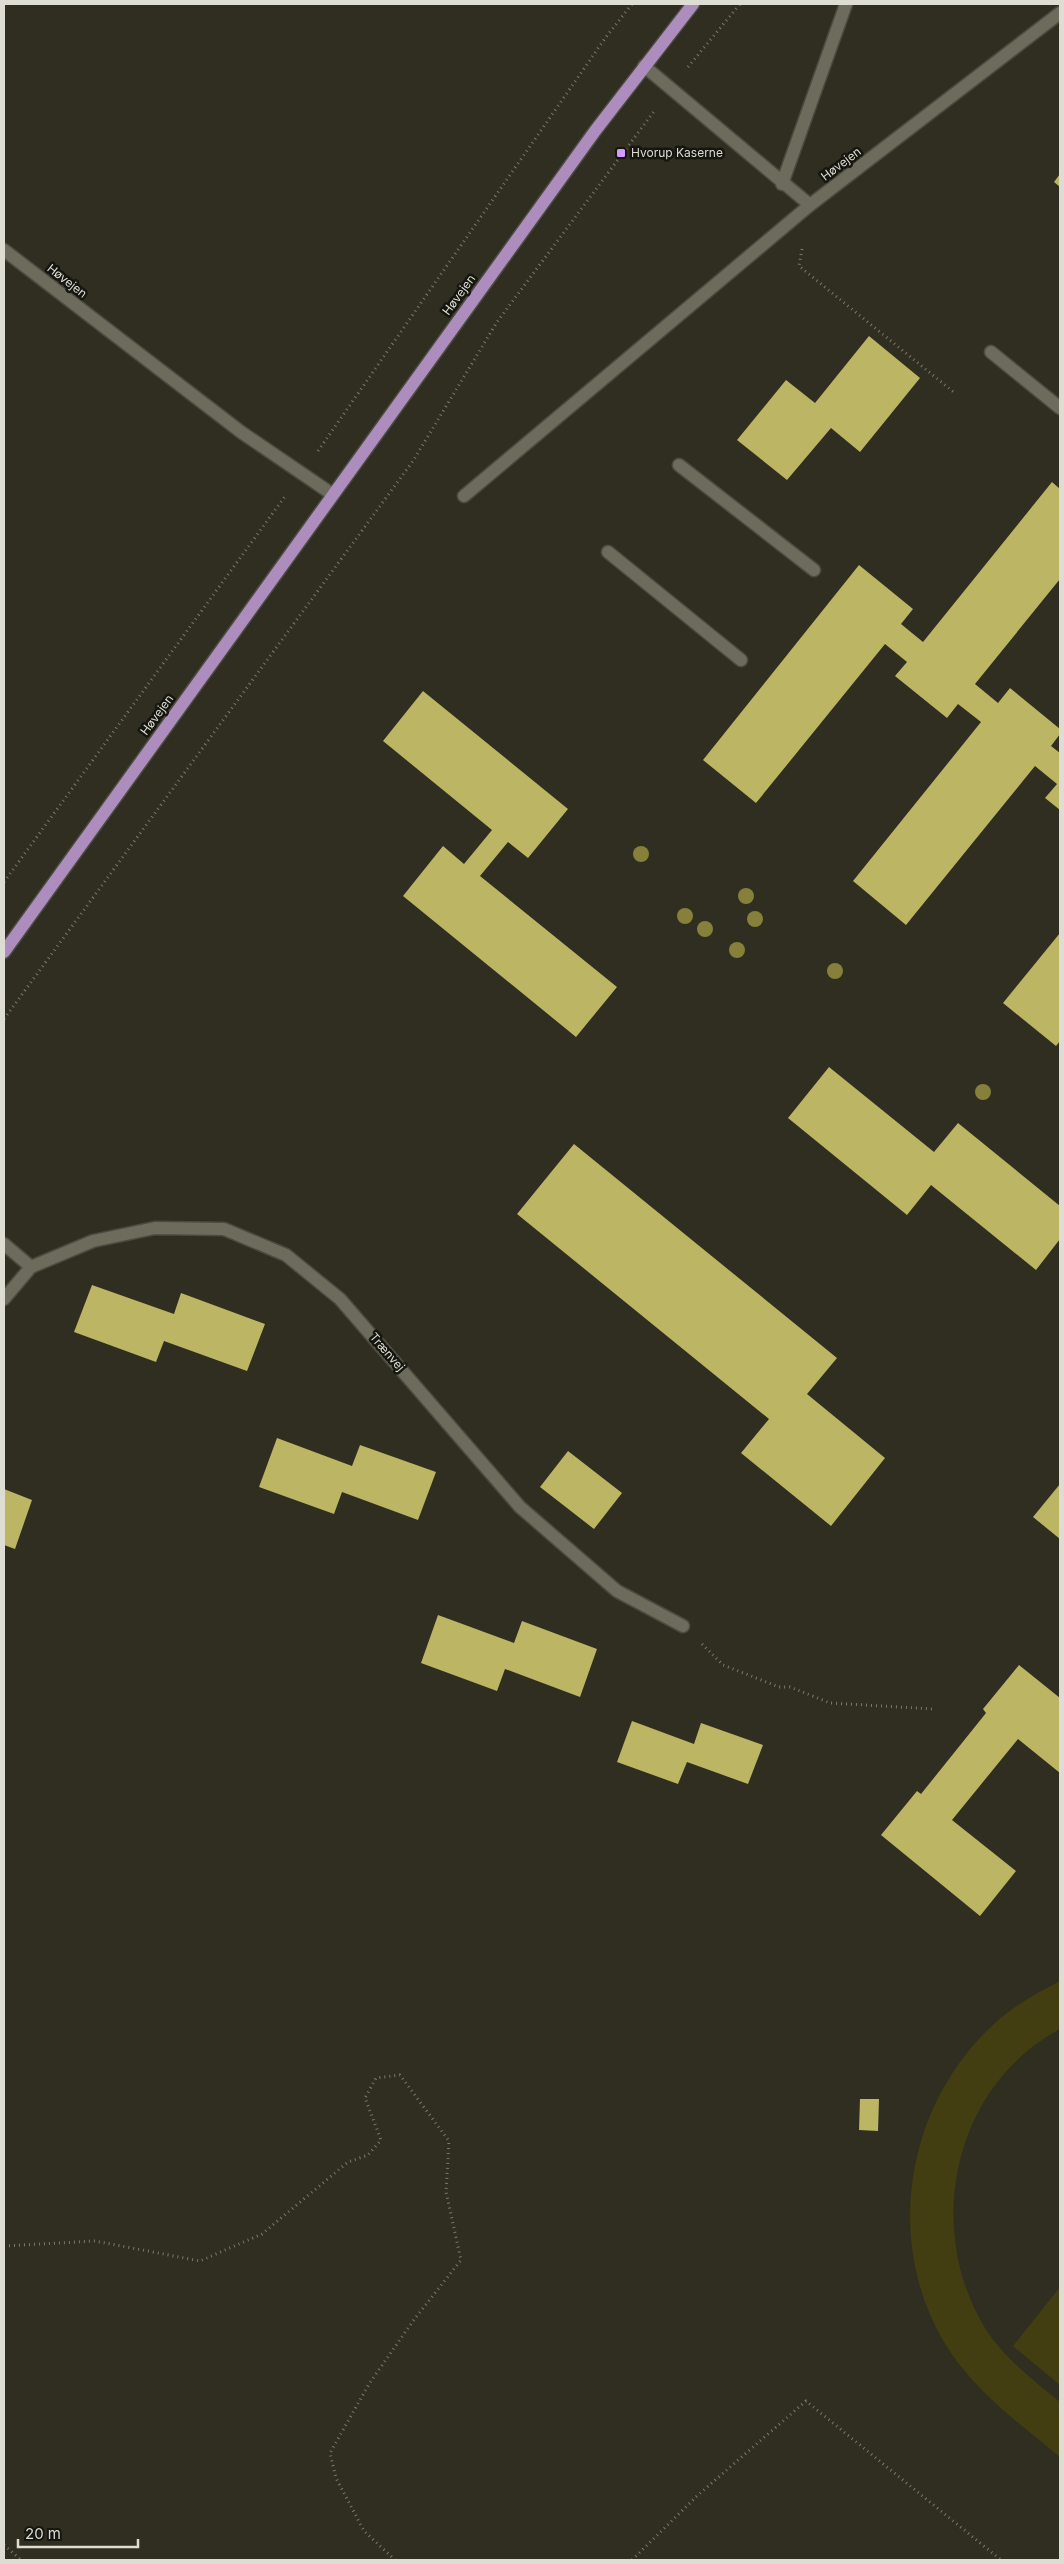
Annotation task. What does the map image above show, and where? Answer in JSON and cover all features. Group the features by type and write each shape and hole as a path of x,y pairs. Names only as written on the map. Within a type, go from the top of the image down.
{"main road":[{"name":"Høvejen","path":"4,952 332,494 644,66 693,4"}],"street":[{"path":"782,184 846,4"},
{"name":"Høvejen","path":"464,496 810,205 1060,13"},
{"path":"644,66 782,184 810,205"},
{"name":"Høvejen","path":"4,250 241,432 332,494"},
{"path":"991,352 1060,408"},
{"path":"679,466 814,570"},
{"path":"608,552 741,660"},
{"name":"Trænvej","path":"4,1298 31,1267 93,1241 155,1228 224,1229 286,1254 340,1299 520,1506 617,1591 683,1626"},
{"path":"4,1244 31,1267"}],"path":[{"path":"4,882 302,474 606,37 632,4"},
{"path":"4,1020 413,461 497,322 670,89 740,4"},
{"path":"810,205 799,266 956,394"},
{"path":"683,1626 723,1666 778,1687 790,1687 830,1703 933,1709"},
{"path":"4,2246 95,2241 200,2261 262,2234 348,2162 368,2156 381,2140 366,2098 376,2078 400,2074 449,2140 446,2192 461,2260 413,2321 368,2384 330,2453 336,2478 364,2531 395,2560"},
{"path":"632,2560 698,2495 806,2401 1001,2560"},
{"path":"4,2545 21,2560"}],"shaded area":[{"path":"1060,1981 1060,2029 1024,2054 995,2086 973,2122 960,2162 954,2204 956,2247 966,2289 985,2328 1001,2349 1029,2377 1060,2402 1060,2457 988,2396 951,2353 929,2313 916,2270 910,2226 912,2181 922,2137 939,2096 963,2058 1001,2017 1034,1995"},
{"path":"1060,2287 1060,2385 1013,2346"}],"building":[{"path":"1060,174 1060,187 1054,182"},
{"path":"869,336 920,378 860,452 831,428 787,480 737,440 786,380 815,403"},
{"path":"1052,482 1060,489 1060,579 975,684 998,703 1010,688 1060,729 1060,734 1051,746 1060,753 1060,810 1045,798 1057,784 1035,766 906,925 853,881 981,722 958,704 947,718 895,676 907,662 885,644 756,803 703,760 859,565 913,609 901,624 923,642"},
{"path":"423,691 568,809 528,858 508,842 480,876 617,987 576,1037 403,896 443,846 464,864 492,830 383,741"},
{"path":"1060,933 1060,1041 1056,1046 1003,1003"},
{"path":"829,1067 934,1152 958,1123 1060,1206 1060,1239 1036,1270 931,1185 907,1215 788,1118"},
{"path":"574,1144 837,1358 807,1394 885,1458 831,1526 741,1453 769,1419 517,1214"},
{"path":"92,1285 174,1314 181,1293 265,1324 247,1371 164,1341 156,1362 74,1332"},
{"path":"277,1438 352,1466 360,1445 436,1472 418,1520 342,1492 334,1514 259,1487"},
{"path":"568,1451 622,1493 594,1529 540,1487"},
{"path":"1060,1484 1060,1539 1033,1517"},
{"path":"4,1489 32,1500 15,1549 4,1545"},
{"path":"438,1615 514,1643 522,1621 597,1649 580,1697 505,1669 497,1691 421,1663"},
{"path":"1019,1665 1060,1698 1060,1773 1018,1739 952,1820 1016,1871 980,1916 881,1835 917,1791 921,1794 986,1713 983,1709"},
{"path":"632,1721 694,1744 701,1723 763,1745 748,1784 687,1762 678,1784 617,1762"},
{"path":"860,2099 879,2099 878,2131 859,2130"}],"place":[{"name":"Hvorup Kaserne","path":"621,153"}]}
